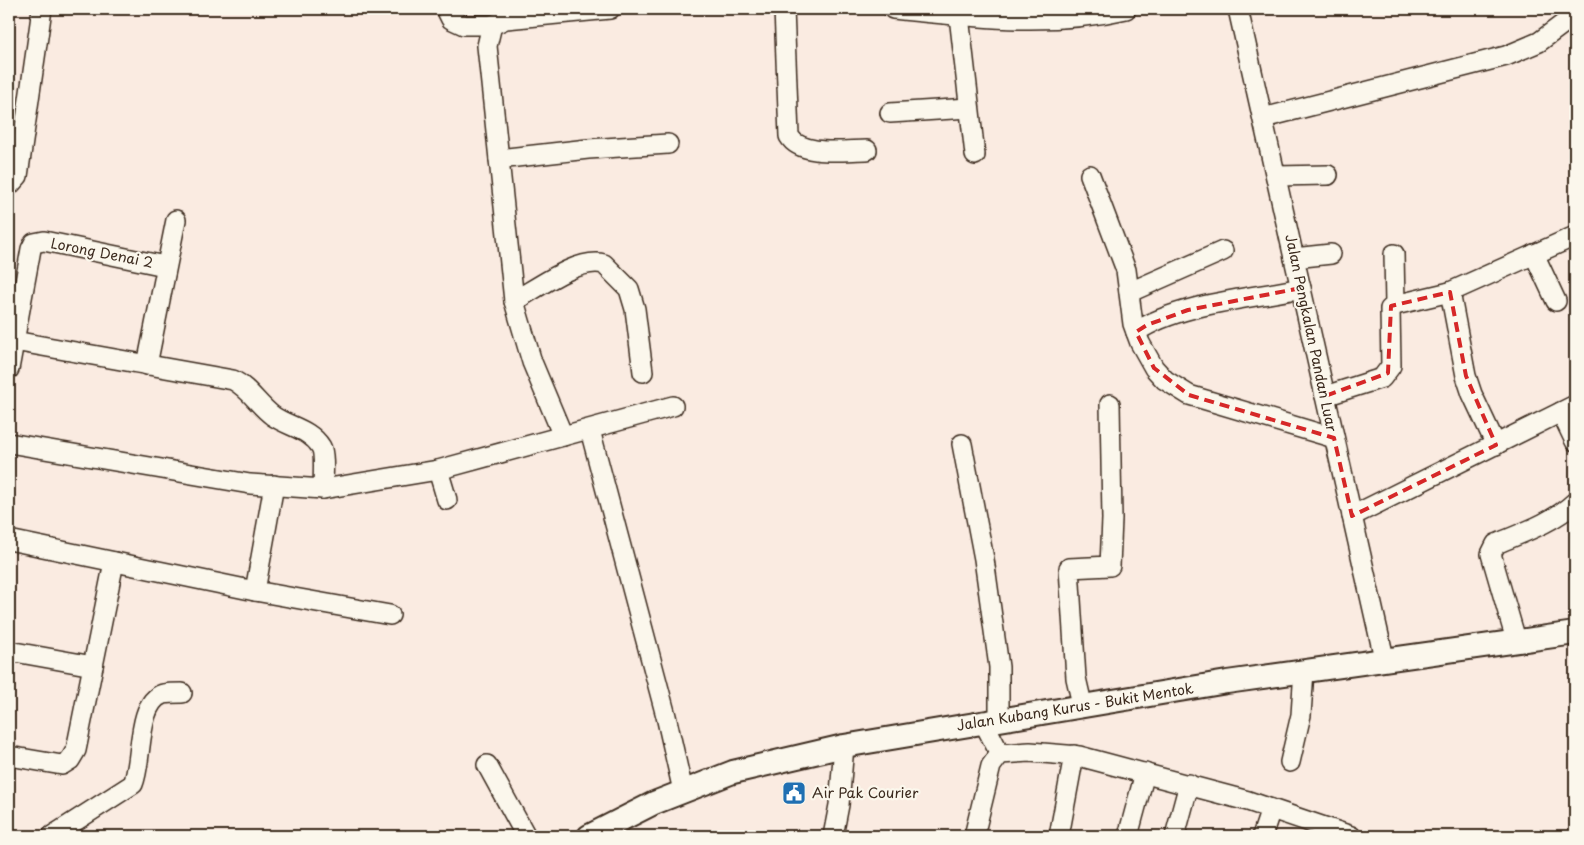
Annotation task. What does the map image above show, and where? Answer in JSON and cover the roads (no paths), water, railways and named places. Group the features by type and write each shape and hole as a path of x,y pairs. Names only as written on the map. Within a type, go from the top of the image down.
{"main road":[{"name":"Jalan Kubang Kurus - Bukit Mentok","path":"589,836 654,803 733,772 844,746 1082,704 1384,658 1566,634"}],"street":[{"path":"9,186 18,176 21,160 42,9"},
{"path":"446,9 451,19 479,25 506,19 610,9"},
{"path":"784,9 789,136 793,143 809,150 866,150"},
{"path":"893,9 959,16 1037,20 1075,18 1126,9"},
{"name":"Jalan Pengkalan Pandan Luar","path":"1238,9 1384,658"},
{"path":"1263,118 1506,56 1539,42 1575,15"},
{"path":"959,16 974,155"},
{"path":"479,25 487,46 514,301 532,362 563,436"},
{"path":"890,113 969,108"},
{"path":"499,158 588,149 668,144"},
{"path":"1090,175 1126,270 1136,332 1154,368 1165,380 1188,395 1334,438"},
{"path":"1276,176 1328,175"},
{"path":"147,365 176,220"},
{"path":"1325,396 1382,378 1388,373 1391,366 1390,309 1395,305 1450,292 1575,236"},
{"name":"Lorong Denai 2","path":"14,341 31,249 39,241 166,266"},
{"path":"1130,292 1223,251"},
{"path":"1294,258 1332,254"},
{"path":"1394,254 1395,305"},
{"path":"1534,254 1556,301"},
{"path":"514,301 570,270 587,263 596,262 604,264 629,289 635,309 644,372"},
{"path":"1136,332 1158,320 1188,310 1301,288"},
{"path":"1450,292 1466,376 1472,394 1496,445"},
{"path":"9,369 14,341 232,380 240,384 272,416 307,432 322,448 323,489"},
{"path":"1082,704 1076,678 1069,568 1110,566 1112,519 1110,404"},
{"path":"9,443 175,472 274,485 323,489 438,470 674,406"},
{"path":"1352,516 1568,409 1575,441"},
{"path":"590,430 666,716 680,792"},
{"path":"962,444 984,559 999,667 991,720 1000,754"},
{"path":"438,470 447,500"},
{"path":"255,591 274,485"},
{"path":"1516,640 1491,554 1496,544 1521,534 1567,510 1575,502"},
{"path":"9,540 255,591 390,616"},
{"path":"9,756 62,765 70,760 76,750 114,562"},
{"path":"9,651 93,666"},
{"path":"1290,762 1301,715 1304,670"},
{"path":"52,836 133,784 138,771 142,726 152,700 163,694 182,693"},
{"path":"833,836 839,805 844,746"},
{"path":"974,836 991,766 1000,754 1030,752 1074,755 1188,784 1271,809 1348,836"},
{"path":"1059,836 1074,755"},
{"path":"486,765 526,836"},
{"path":"1128,836 1145,773"},
{"path":"1175,836 1188,784"},
{"path":"1262,836 1271,809"}],"place":[{"name":"Air Pak Courier","path":"794,793"}]}
